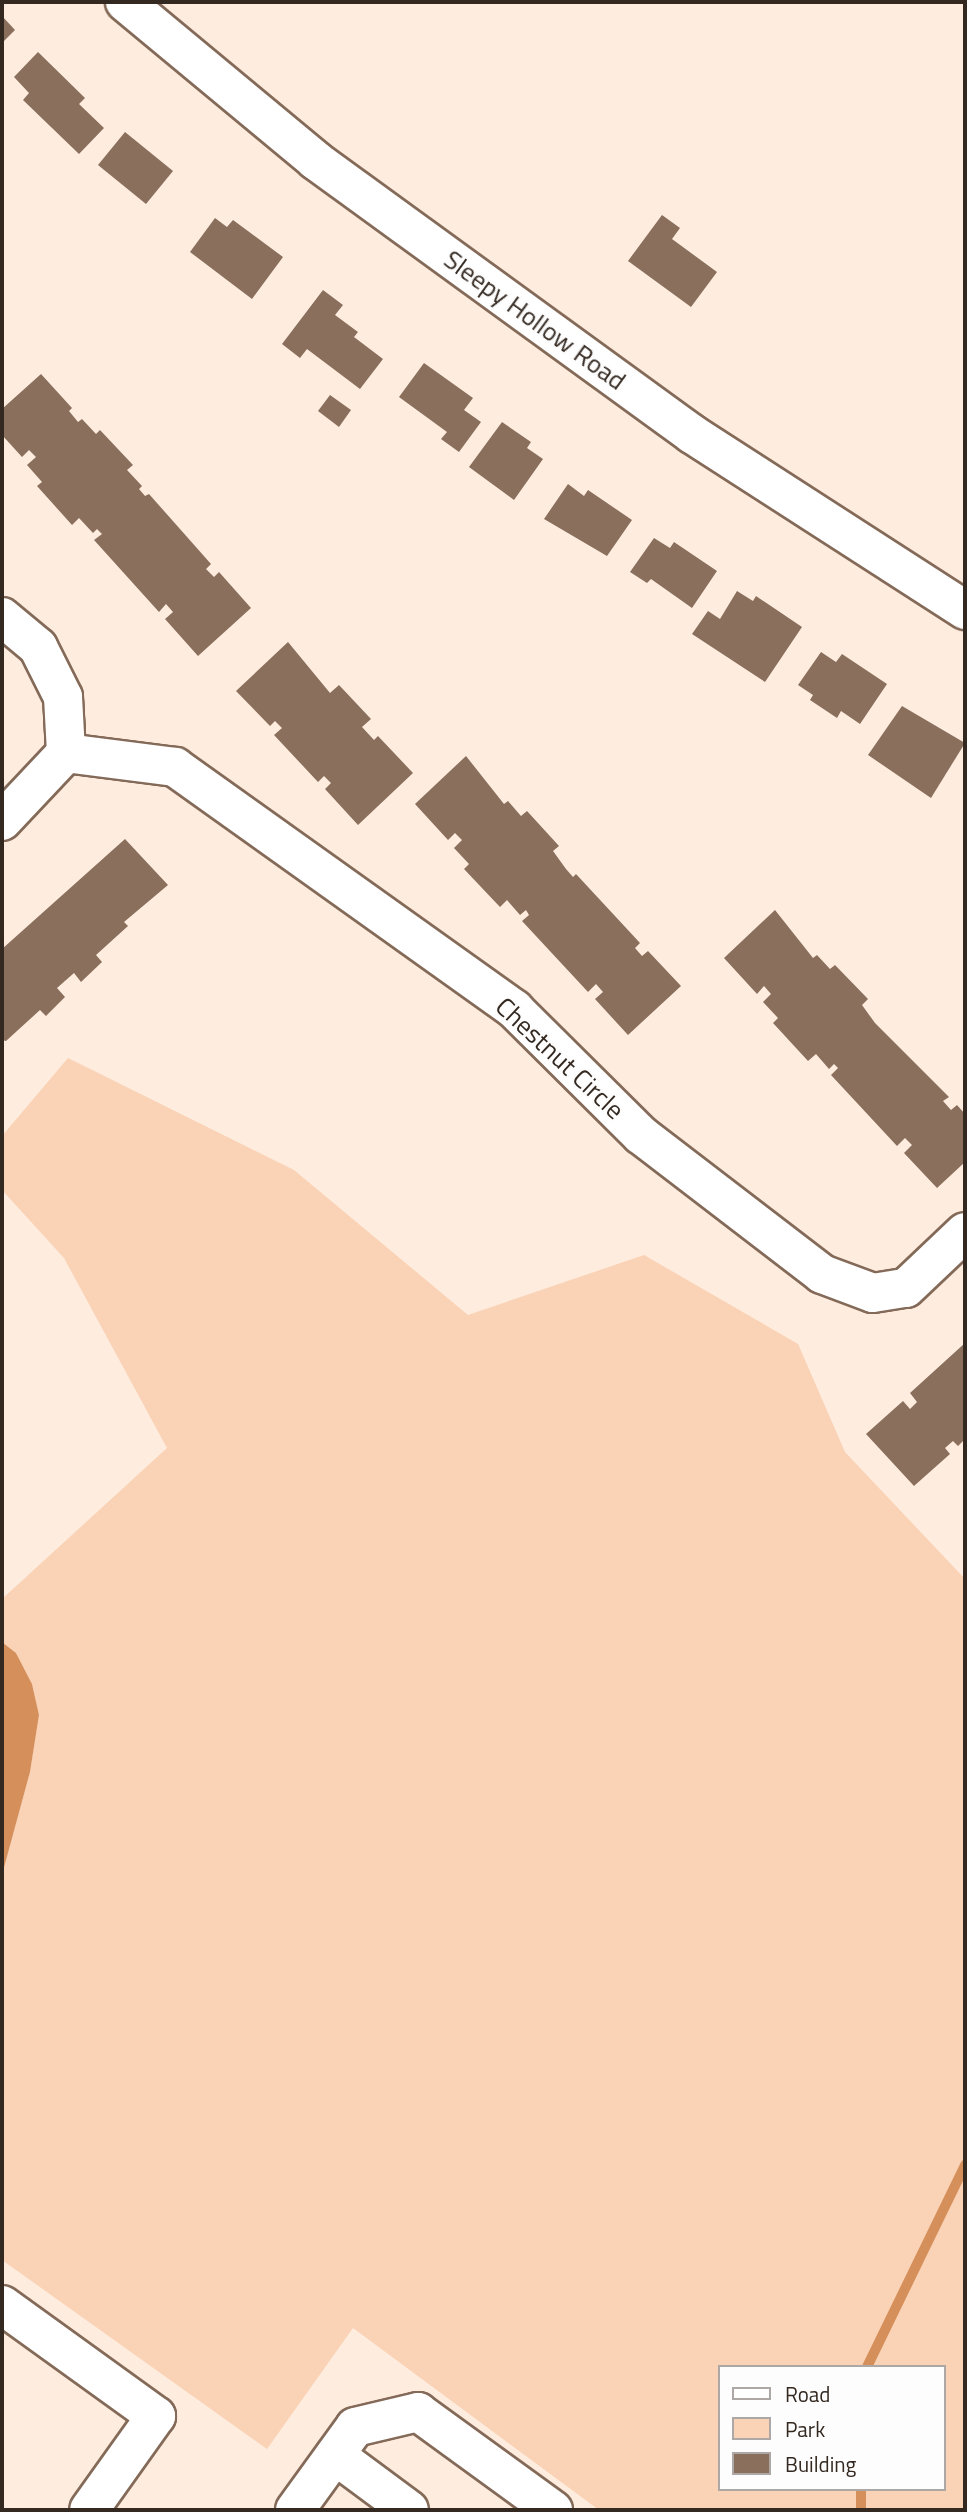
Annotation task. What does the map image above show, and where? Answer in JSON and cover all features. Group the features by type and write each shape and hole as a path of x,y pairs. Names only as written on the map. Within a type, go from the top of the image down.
{"street":[{"name":"Sleepy Hollow Road","path":"125,2 315,160 692,434 965,610"},
{"path":"2,617 38,647 63,697 66,753 2,821"},
{"name":"Chestnut Circle","path":"66,753 175,767 514,1009 640,1135 822,1274 873,1293 906,1288 965,1232"},
{"path":"2,2305 156,2416 89,2510"},
{"path":"295,2510 355,2427 418,2412 553,2510"},
{"path":"335,2455 410,2510"}],"green space":[{"path":"68,1058 294,1170 468,1315 644,1255 798,1344 845,1452 965,1579 965,2510 599,2510 353,2328 267,2449 2,2260 2,1875 30,1772 39,1715 32,1684 16,1653 2,1642 2,1599 167,1448 64,1258 2,1190 2,1136"}],"shaded area":[{"path":"2,1642 16,1653 32,1684 39,1715 30,1772 2,1875"}],"building":[{"path":"2,16 15,30 2,43"},
{"path":"38,52 85,98 79,104 104,128 79,154 23,100 29,93 14,77"},
{"path":"125,132 173,171 146,204 98,165"},
{"path":"662,215 680,228 672,239 717,272 691,307 628,261"},
{"path":"215,218 227,227 233,220 283,257 252,299 190,252"},
{"path":"323,290 343,305 335,315 358,332 354,337 383,359 360,389 307,349 300,358 282,344"},
{"path":"424,363 473,398 464,410 481,422 459,452 441,439 447,432 399,397"},
{"path":"41,374 72,408 69,411 78,422 82,419 96,434 100,430 133,465 127,470 142,486 139,489 145,496 149,494 211,564 206,569 214,577 219,572 251,608 198,656 165,619 173,612 166,604 159,612 94,540 102,534 97,529 93,533 79,518 72,525 37,486 42,482 27,465 36,457 29,450 22,457 2,435 2,409"},
{"path":"330,395 351,410 339,427 318,411"},
{"path":"502,422 531,442 527,448 543,459 514,500 469,467"},
{"path":"568,484 584,496 588,490 632,520 607,556 544,519"},
{"path":"654,538 670,548 674,542 717,571 692,608 651,579 647,583 630,572"},
{"path":"737,591 753,601 756,596 802,627 765,682 692,634 708,611 720,619"},
{"path":"288,642 330,693 339,685 371,719 362,727 374,740 378,736 413,773 358,825 325,789 331,783 324,776 318,782 274,735 282,728 275,721 270,726 236,691"},
{"path":"821,652 836,662 842,654 887,684 860,724 841,711 837,718 810,700 813,695 798,685"},
{"path":"902,706 965,743 931,798 868,755"},
{"path":"466,756 504,804 508,801 521,816 527,811 559,846 553,851 566,869 573,877 576,874 640,943 635,948 642,956 648,951 681,986 628,1035 595,999 603,992 596,984 588,992 522,921 529,915 526,910 520,915 507,900 500,907 464,869 469,864 454,848 462,840 455,833 448,840 415,804"},
{"path":"125,839 168,885 124,922 128,926 96,955 102,962 81,982 74,973 57,988 65,997 46,1016 40,1010 6,1041 2,1040 2,949"},
{"path":"775,910 813,958 817,955 830,969 835,965 868,999 862,1005 875,1023 949,1097 943,1101 951,1110 957,1105 965,1114 965,1162 937,1188 904,1153 912,1145 905,1138 897,1146 831,1075 838,1068 834,1064 829,1069 816,1054 808,1061 773,1023 778,1018 763,1002 771,994 764,986 757,994 724,958"},
{"path":"965,1343 965,1439 958,1446 953,1441 945,1448 950,1454 914,1486 866,1434 903,1401 910,1409 917,1402 910,1393"}],"waterway":[{"path":"868,2365 965,2165"},
{"path":"861,2491 861,2510"}]}
